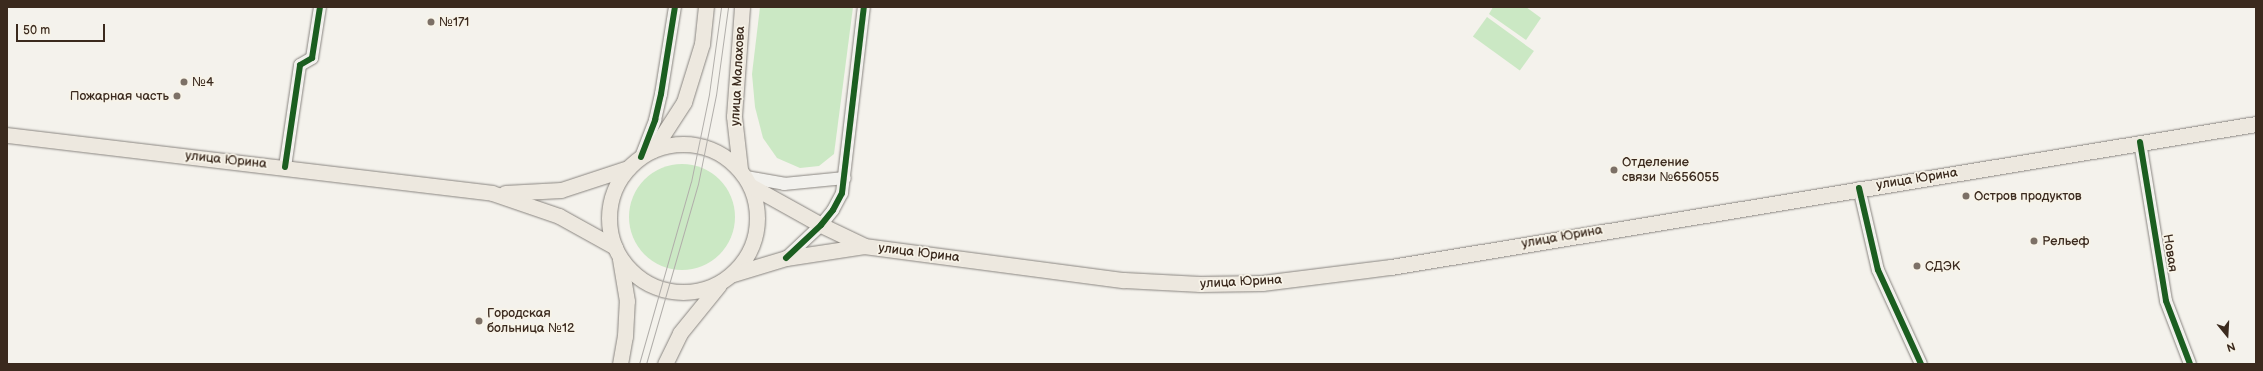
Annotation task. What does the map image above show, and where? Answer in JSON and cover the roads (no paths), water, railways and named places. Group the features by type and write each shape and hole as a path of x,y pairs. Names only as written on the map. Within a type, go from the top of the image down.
{"main road":[{"path":"620,364 625,336 627,301 617,252 610,233 610,205 614,192 628,168 647,153 684,102 702,44 706,7"},
{"name":"улица Малахова","path":"728,278 748,255 757,233 757,206 745,177 734,109 742,7"},
{"name":"улица Юрина","path":"492,193 559,216 617,252 637,277 667,291 696,292 728,278 786,258 864,246 1124,280 1200,284 1262,283 1391,267 1859,188 2256,124"},
{"name":"улица Юрина","path":"7,135 285,167 492,193 561,190 628,168"},
{"name":"улица Юрина","path":"647,153 684,143 699,145 718,152 745,177 821,225 864,246"},
{"path":"665,364 680,333 728,278"}],"street":[{"path":"285,167 300,65 312,58 320,7"},
{"path":"647,153 659,100 675,7"},
{"path":"786,258 821,225 839,199 845,178 864,7"},
{"name":"Новая","path":"2140,142 2166,301 2190,364"},
{"path":"745,177 784,184 845,178"},
{"path":"1859,188 1878,270 1921,364"}],"tram line":[{"path":"639,364 691,182 709,94 721,7"},
{"path":"646,364 698,184 716,95 728,7"}],"place":[{"name":"№171","path":"431,22"},
{"name":"№4","path":"184,82"},
{"name":"Пожарная часть","path":"177,96"},
{"name":"Отделение связи №656055","path":"1614,170"},
{"name":"Остров продуктов","path":"1966,196"},
{"name":"Рельеф","path":"2034,241"},
{"name":"СДЭК","path":"1917,266"},
{"name":"Городская больница №12","path":"479,321"}]}
